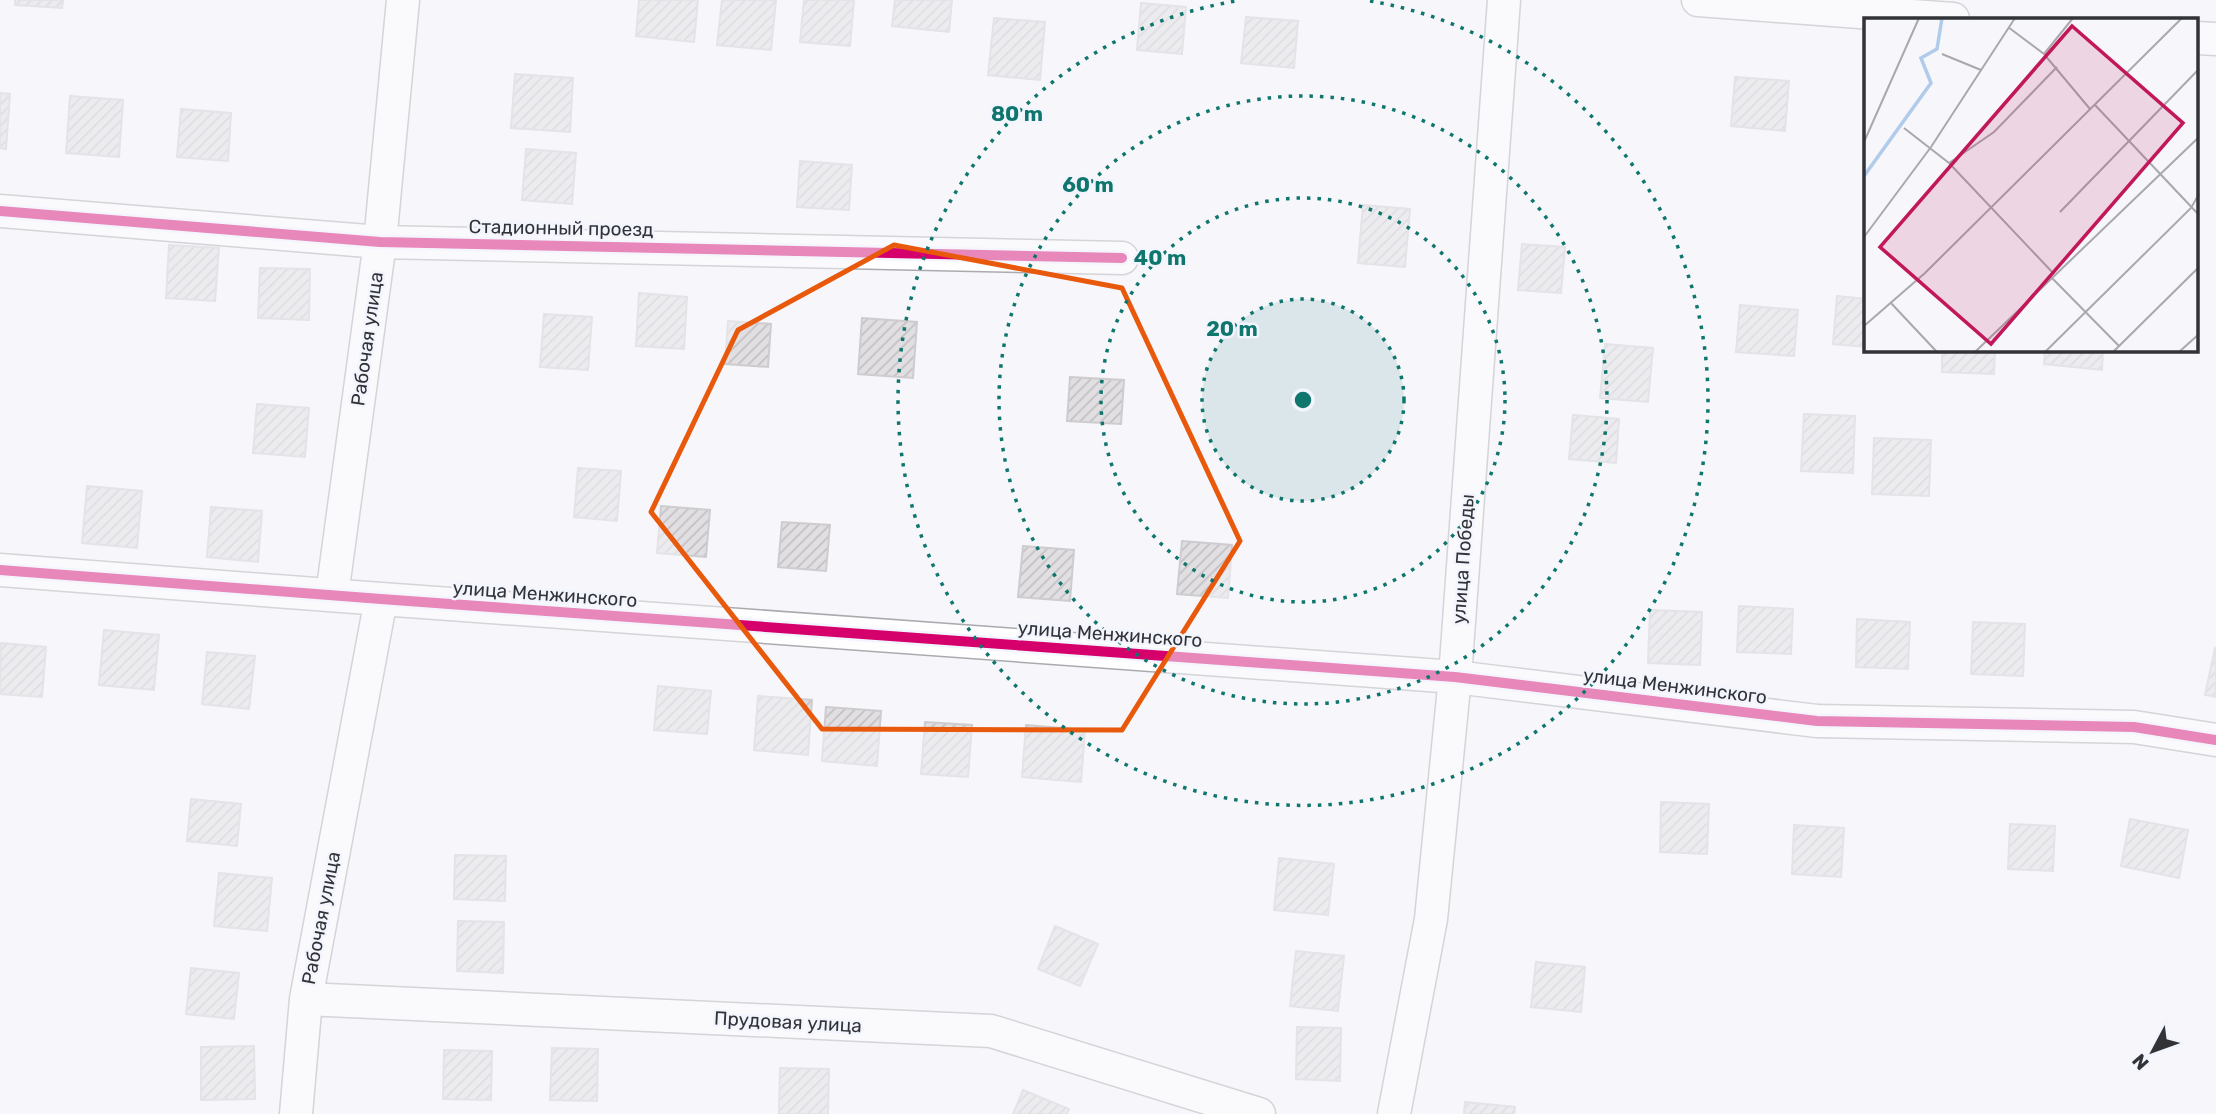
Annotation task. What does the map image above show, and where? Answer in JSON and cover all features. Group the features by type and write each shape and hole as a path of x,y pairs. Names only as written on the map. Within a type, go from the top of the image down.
{"street":[{"name":"Рабочая улица","path":"332,595 380,242 403,0"},
{"name":"улица Победы","path":"1394,1114 1431,919 1455,677 1504,0"},
{"path":"1698,0 1940,18"},
{"path":"2198,38 2216,39"},
{"name":"Стадионный проезд","path":"0,211 380,242 1122,258"},
{"name":"улица Менжинского","path":"0,570 1455,677 1817,721 2134,727 2216,740"},
{"name":"Рабочая улица","path":"296,1114 306,999 381,599"},
{"name":"Прудовая улица","path":"306,999 991,1031 1259,1114"}],"highlighted area":[{"path":"894,245 1122,288 1240,541 1122,730 822,729 651,512 738,330"}],"building":[{"path":"15,0 63,0 62,8 15,5"},
{"path":"639,0 698,0 694,42 636,36"},
{"path":"722,0 776,0 771,50 717,45"},
{"path":"804,0 854,0 850,46 800,42"},
{"path":"895,0 952,0 949,32 892,26"},
{"path":"1141,3 1186,7 1182,54 1137,50"},
{"path":"1246,17 1298,21 1294,68 1241,63"},
{"path":"994,18 1045,22 1040,80 988,75"},
{"path":"515,74 573,78 570,132 511,128"},
{"path":"1735,77 1789,81 1785,131 1731,126"},
{"path":"0,93 10,94 6,149 0,148"},
{"path":"70,96 123,100 119,157 66,153"},
{"path":"181,109 231,113 228,161 177,157"},
{"path":"526,149 576,153 572,204 522,200"},
{"path":"800,161 852,165 849,210 797,207"},
{"path":"1363,205 1410,209 1405,267 1358,263"},
{"path":"1522,244 1565,247 1561,293 1518,290"},
{"path":"169,245 219,248 215,301 166,298"},
{"path":"260,268 310,269 309,320 258,318"},
{"path":"639,293 687,297 684,349 636,346"},
{"path":"1837,296 1864,299 1864,347 1833,344"},
{"path":"1740,305 1798,310 1794,356 1736,352"},
{"path":"544,314 592,317 588,370 540,367"},
{"path":"862,318 917,322 913,378 858,374"},
{"path":"728,321 771,324 768,367 725,364"},
{"path":"1605,344 1653,348 1648,402 1600,398"},
{"path":"1942,352 1995,352 1994,374 1942,372"},
{"path":"2045,352 2103,352 2102,370 2044,364"},
{"path":"1070,377 1124,380 1121,424 1067,421"},
{"path":"257,404 309,408 305,457 253,453"},
{"path":"1804,414 1855,416 1853,473 1801,471"},
{"path":"1573,415 1619,419 1616,463 1569,459"},
{"path":"1874,438 1931,440 1929,496 1872,494"},
{"path":"578,468 621,471 617,521 574,517"},
{"path":"87,486 142,491 137,548 82,543"},
{"path":"661,506 710,510 706,557 657,553"},
{"path":"211,507 262,511 258,562 207,557"},
{"path":"782,522 830,525 826,571 778,567"},
{"path":"1182,541 1232,545 1228,598 1177,594"},
{"path":"1023,546 1074,550 1070,601 1018,597"},
{"path":"1739,606 1793,609 1791,654 1737,652"},
{"path":"1650,610 1702,612 1700,665 1648,663"},
{"path":"1857,619 1910,622 1908,669 1856,667"},
{"path":"1973,622 2025,624 2023,676 1971,674"},
{"path":"104,630 159,635 154,690 99,685"},
{"path":"1,643 46,647 42,697 0,694"},
{"path":"2216,649 2216,697 2205,695"},
{"path":"207,652 255,656 249,709 202,704"},
{"path":"658,686 711,691 707,734 654,730"},
{"path":"758,696 812,700 808,755 754,750"},
{"path":"826,707 881,711 877,766 822,761"},
{"path":"925,722 972,725 968,777 921,774"},
{"path":"1026,725 1085,730 1081,782 1022,777"},
{"path":"191,799 241,804 237,846 187,841"},
{"path":"1661,802 1709,804 1707,854 1660,852"},
{"path":"2130,819 2188,830 2179,878 2121,866"},
{"path":"2010,824 2055,826 2053,871 2008,869"},
{"path":"1794,825 1844,828 1841,877 1792,874"},
{"path":"455,855 506,856 505,901 454,899"},
{"path":"1279,858 1334,864 1328,915 1274,910"},
{"path":"219,873 272,878 267,931 214,926"},
{"path":"458,921 504,922 503,973 457,971"},
{"path":"1055,926 1098,944 1080,986 1038,969"},
{"path":"1296,951 1344,956 1338,1011 1290,1006"},
{"path":"1536,962 1585,967 1581,1012 1531,1007"},
{"path":"191,968 239,973 234,1019 186,1014"},
{"path":"1297,1027 1341,1028 1340,1081 1296,1079"},
{"path":"254,1046 255,1099 201,1100 201,1047"},
{"path":"552,1048 598,1049 597,1101 550,1100"},
{"path":"444,1050 492,1051 491,1100 443,1099"},
{"path":"780,1068 829,1069 828,1114 779,1114"},
{"path":"1023,1090 1069,1109 1067,1114 1013,1114"},
{"path":"1465,1102 1515,1107 1514,1114 1464,1114"}],"cycle path":[{"path":"0,211 380,242 1122,258"},
{"path":"0,570 1455,677 1817,721 2134,727 2216,740"}]}
